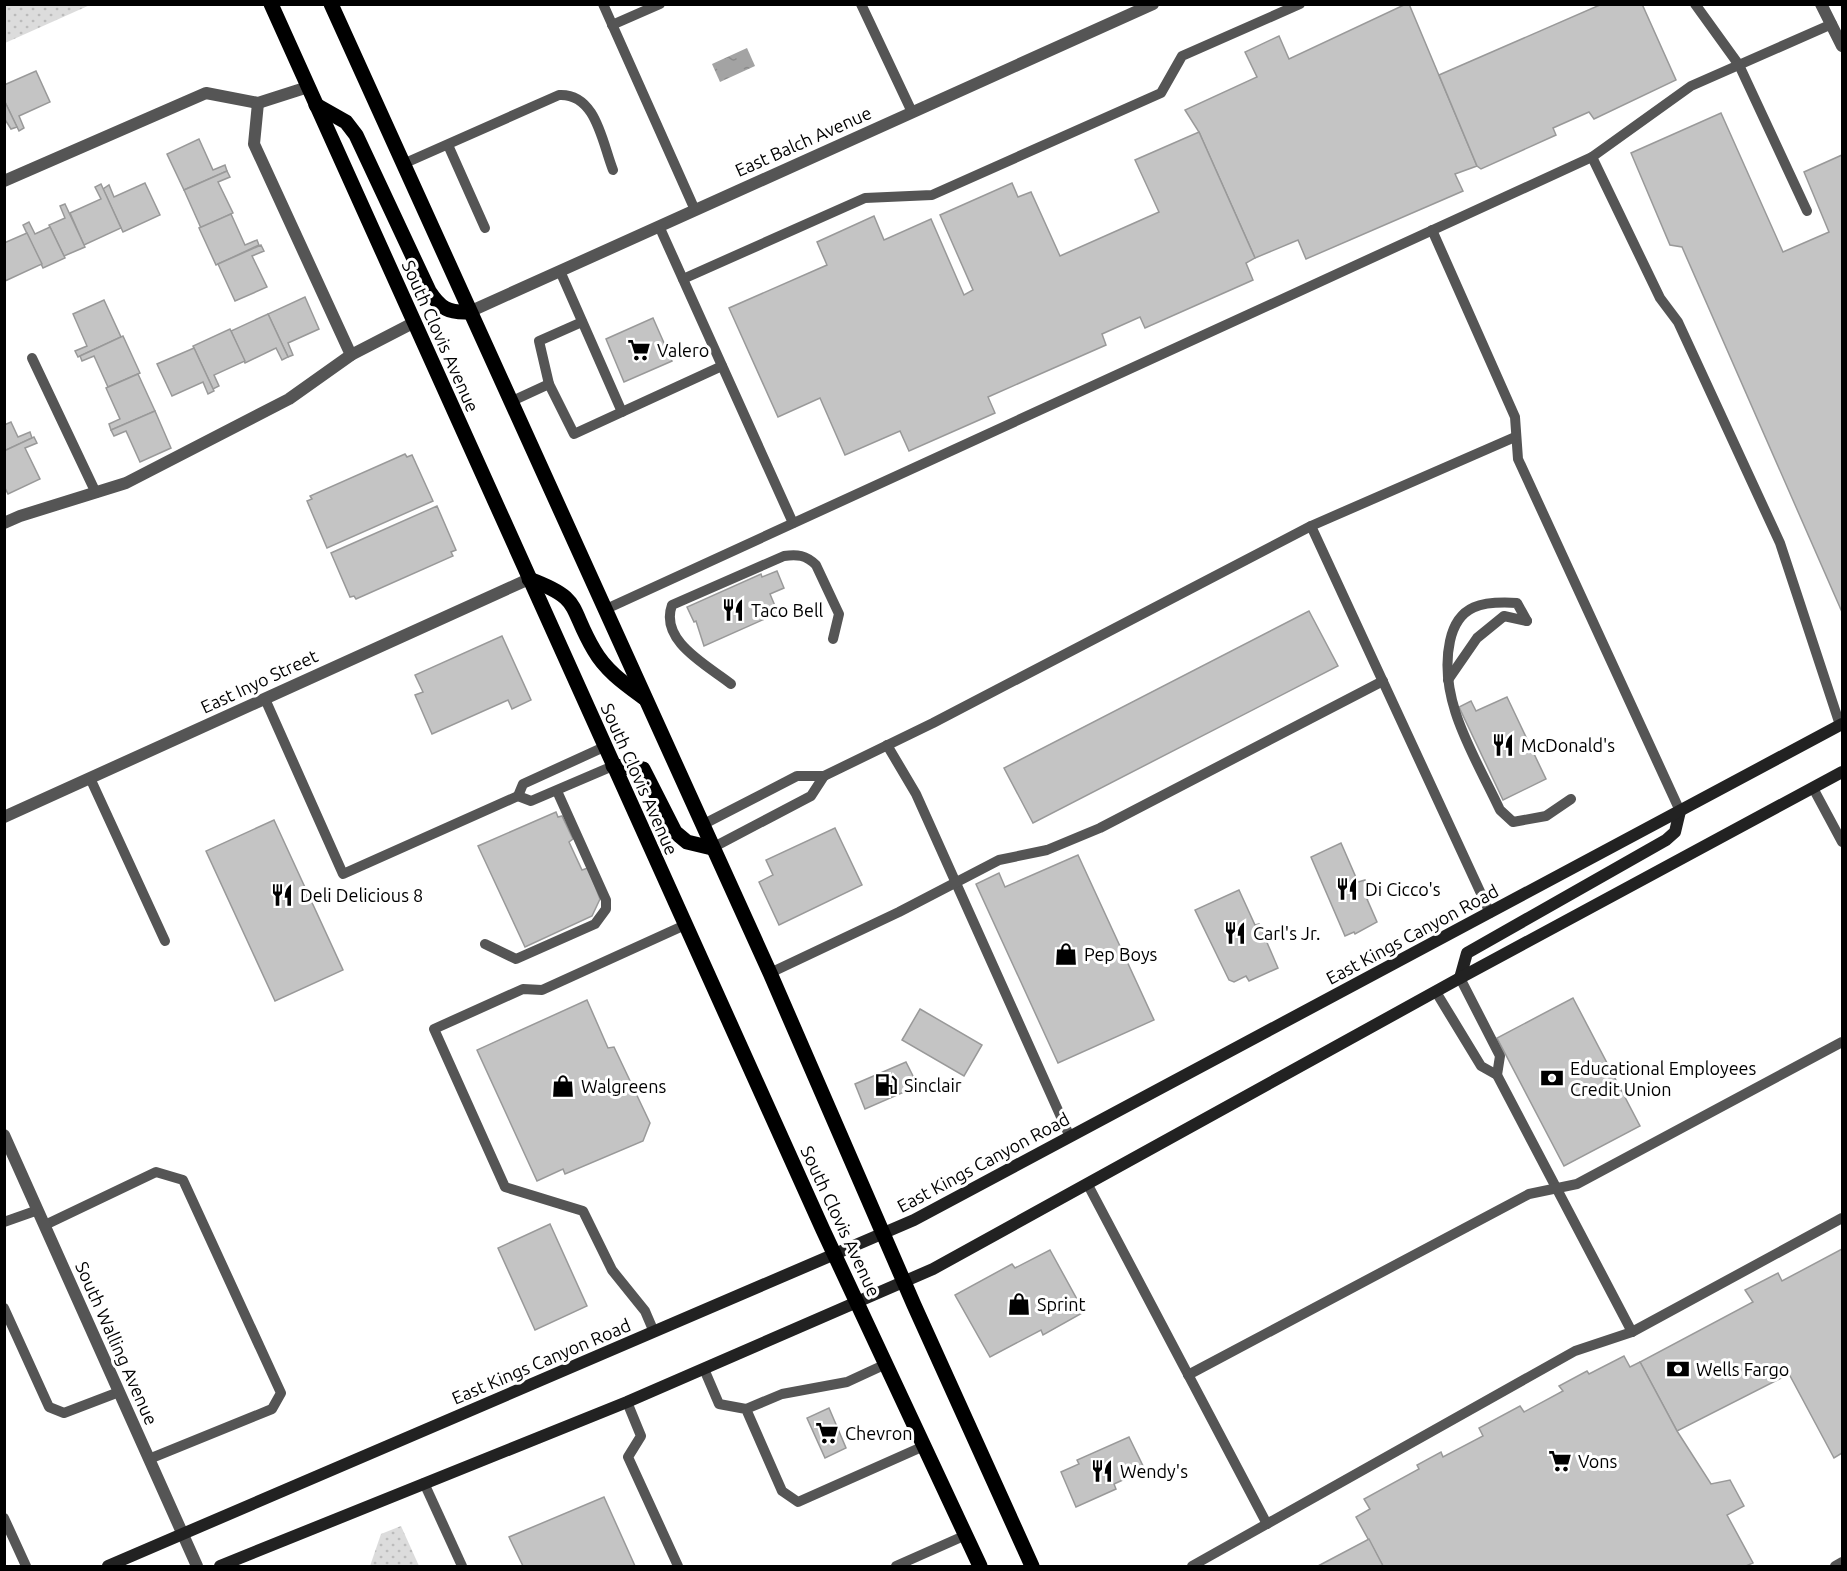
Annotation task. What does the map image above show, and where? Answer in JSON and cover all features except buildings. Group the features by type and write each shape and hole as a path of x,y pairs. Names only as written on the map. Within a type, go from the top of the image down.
{"main road":[{"name":"South Clovis Avenue","path":"271,4 856,1303 980,1566"},
{"name":"South Clovis Avenue","path":"331,4 770,973 1032,1566"},
{"path":"316,105 346,122 356,135 429,291 439,306 451,313 469,312"},
{"path":"529,579 562,592 573,604 594,650 608,669 647,699"},
{"name":"East Kings Canyon Road","path":"108,1566 885,1233 1070,1137 1841,724"},
{"path":"613,766 643,769 675,832 687,842 712,848"},
{"path":"220,1566 627,1402 933,1269 1460,978 1842,772"},
{"path":"1460,978 1467,953 1666,840 1675,832 1680,811"}],"street":[{"name":"East Balch Avenue","path":"469,312 1153,4"},
{"path":"1821,4 1842,46"},
{"path":"4,181 206,93 258,103 308,87"},
{"path":"258,103 254,144 351,355"},
{"path":"4,523 126,483 289,399 351,355 413,323"},
{"name":"East Inyo Street","path":"4,817 529,579"},
{"name":"South Walling Avenue","path":"4,1135 196,1566"}],"lane":[{"path":"603,4 695,210"},
{"path":"612,25 660,4"},
{"path":"861,4 912,112"},
{"path":"683,279 865,198 932,195 1161,93 1182,56 1300,4"},
{"path":"1695,4 1739,64 1807,212"},
{"path":"604,610 1592,157 1690,86 1832,24"},
{"path":"403,165 559,95 570,94 589,107 613,170"},
{"path":"448,144 486,228"},
{"path":"1592,157 1660,298 1678,322 1780,543 1841,724"},
{"path":"659,226 793,523"},
{"path":"1432,230 1515,417 1518,459 1680,811"},
{"path":"560,271 622,412"},
{"path":"582,322 539,341 549,384 574,434 722,366"},
{"path":"32,358 96,493"},
{"path":"510,402 549,384"},
{"path":"702,825 797,776 824,776 1311,526 1515,437"},
{"path":"1311,526 1490,913"},
{"path":"730,684 674,635 669,626 672,605 783,555 795,554 810,559 816,565 839,614 833,639"},
{"path":"1448,680 1477,638 1504,616 1527,621 1517,603 1491,602 1474,607 1460,616 1452,630 1447,656 1448,680 1450,698 1460,725 1500,810 1513,822 1546,816 1571,799"},
{"path":"770,973 899,912 999,860 1047,850 1100,828 1383,681"},
{"path":"265,699 343,874 518,796 523,784 604,747"},
{"path":"887,745 916,794 1070,1137"},
{"path":"518,796 531,801 613,766"},
{"path":"712,848 811,796 824,776"},
{"path":"90,778 165,941"},
{"path":"1813,788 1842,842"},
{"path":"485,944 516,959 595,924 606,909 606,900 557,791"},
{"path":"654,1332 645,1311 612,1270 583,1211 505,1187 434,1029 524,989 542,990 685,925"},
{"path":"1460,978 1500,1056 1497,1075"},
{"path":"1436,992 1481,1066 1497,1075 1632,1332"},
{"path":"1188,1375 1528,1194 1577,1184 1842,1042"},
{"path":"45,1225 156,1172 183,1180 281,1393 272,1409 149,1459"},
{"path":"1088,1185 1267,1524"},
{"path":"4,1222 38,1210"},
{"path":"1192,1566 1575,1351 1632,1332 1842,1218"},
{"path":"4,1308 49,1407 64,1413 119,1392"},
{"path":"704,1369 719,1404 746,1409 782,1394 847,1382 886,1364"},
{"path":"627,1402 641,1436 628,1457 678,1566"},
{"path":"746,1409 782,1491 798,1502 924,1446"},
{"path":"424,1483 462,1566"},
{"path":"4,1518 26,1566"},
{"path":"896,1566 966,1535"},
{"path":"1835,1566 1842,1562"}],"shaded area":[{"path":"5,4 90,4 90,5 5,43"},
{"path":"401,1526 419,1566 370,1566 381,1534"}],"water":[{"path":"747,48 755,66 720,82 712,64"}],"place":[{"name":"Valero","path":"639,350"},
{"name":"Taco Bell","path":"733,610"},
{"name":"McDonald's","path":"1503,745"},
{"name":"Di Cicco's","path":"1347,889"},
{"name":"Deli Delicious 8","path":"282,895"},
{"name":"Carl's Jr.","path":"1235,933"},
{"name":"Pep Boys","path":"1066,954"},
{"name":"Educational Employees Credit Union","path":"1552,1078"},
{"name":"Sinclair","path":"886,1085"},
{"name":"Walgreens","path":"563,1086"},
{"name":"Sprint","path":"1019,1304"},
{"name":"Wells Fargo","path":"1678,1369"},
{"name":"Chevron","path":"827,1433"},
{"name":"Vons","path":"1560,1461"},
{"name":"Wendy's","path":"1102,1471"}]}
